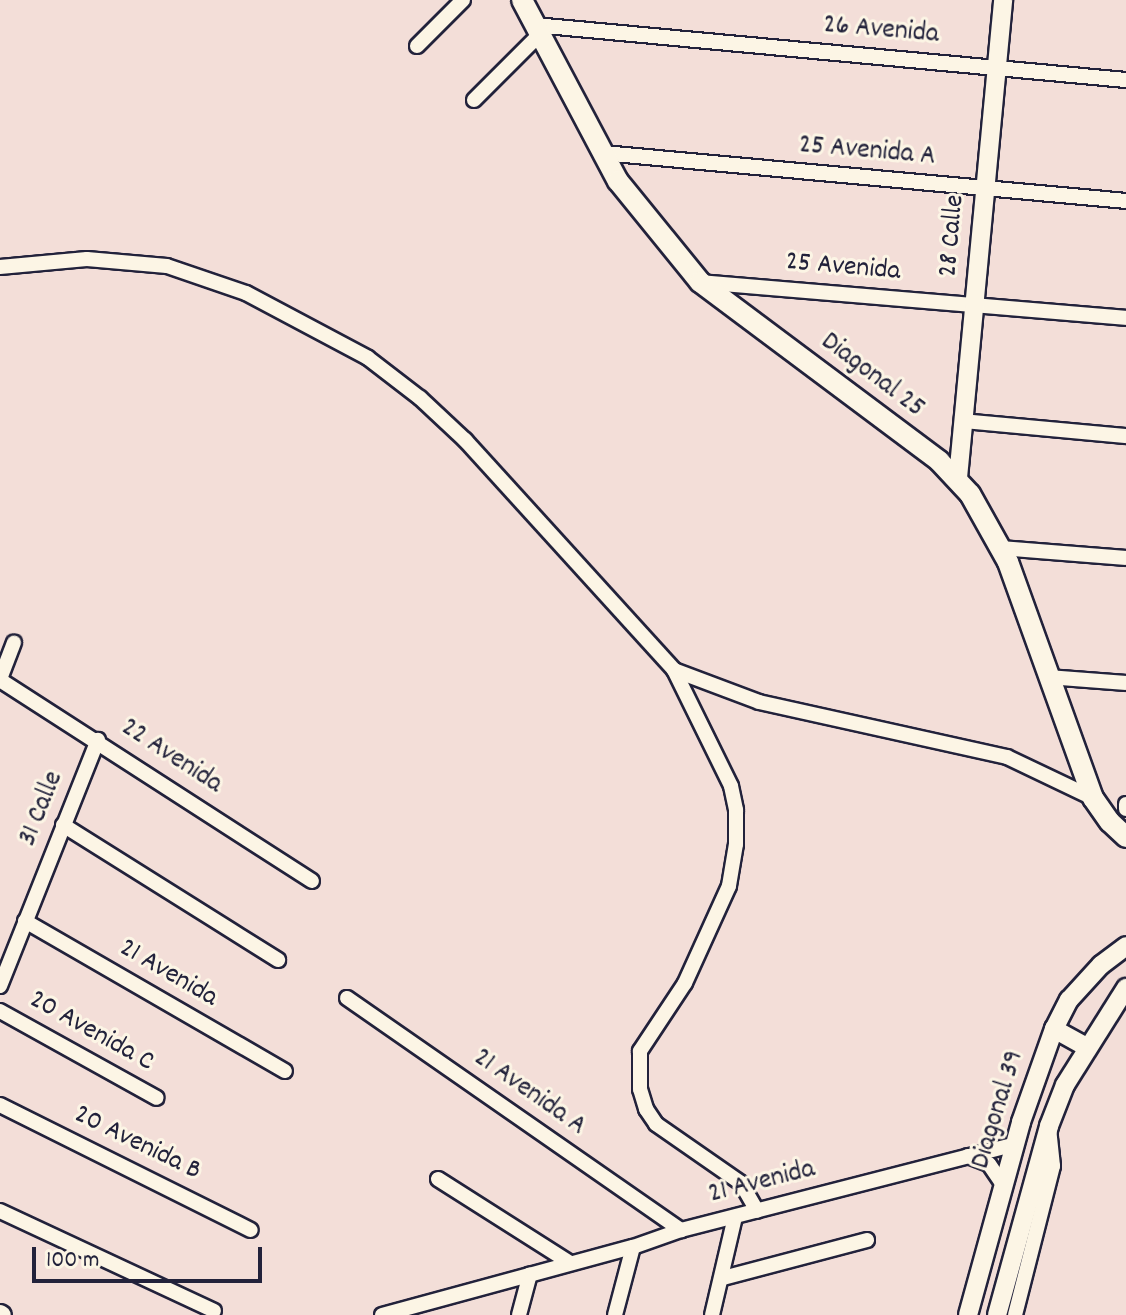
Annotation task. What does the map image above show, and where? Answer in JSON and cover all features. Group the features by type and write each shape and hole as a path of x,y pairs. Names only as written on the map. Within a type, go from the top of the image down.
{"main road":[{"name":"Diagonal 25","path":"522,0 603,153 640,210 700,282 958,478 1001,548 1093,798 1110,822 1126,837"}],"street":[{"path":"417,46 463,0"},
{"name":"28 Calle","path":"958,478 1003,0"},
{"path":"474,100 537,30"},
{"name":"26 Avenida","path":"537,30 1126,80"},
{"name":"25 Avenida A","path":"603,153 1126,201"},
{"path":"0,267 87,259 167,266 246,293 368,358 420,398 465,440 674,670 731,786 736,810 736,844 729,886 685,983 640,1051 640,1089 656,1124 741,1183 757,1211"},
{"name":"25 Avenida","path":"700,282 1126,318"},
{"path":"963,421 1126,436"},
{"path":"1001,548 1126,558"},
{"path":"0,680 14,643"},
{"path":"674,670 759,702 1007,757 1093,798"},
{"path":"1048,677 1126,683"},
{"name":"22 Avenida","path":"0,680 98,740 312,881"},
{"name":"31 Calle","path":"0,984 98,740"},
{"path":"63,825 278,960"},
{"name":"21 Avenida","path":"25,921 285,1071"},
{"name":"Diagonal 39","path":"968,1315 1015,1144 1054,1029 1069,1000 1126,946"},
{"path":"1085,983 1111,1007"},
{"name":"Diagonal 39","path":"997,1315 1049,1126 1065,1085 1111,1007 1126,988"},
{"name":"21 Avenida A","path":"347,998 681,1230"},
{"name":"20 Avenida C","path":"0,1011 157,1098"},
{"path":"1054,1029 1087,1047"},
{"name":"20 Avenida B","path":"0,1105 251,1230"},
{"path":"1015,1315 1053,1166 1049,1126"},
{"name":"21 Avenida","path":"382,1315 428,1309 530,1274 633,1247 681,1230 1015,1144"},
{"path":"968,1156 989,1164 1004,1186"},
{"path":"438,1179 569,1262"},
{"path":"0,1211 214,1311"},
{"path":"712,1315 735,1217"},
{"path":"723,1278 867,1240"},
{"path":"615,1315 633,1247"},
{"path":"519,1315 530,1274"}]}
